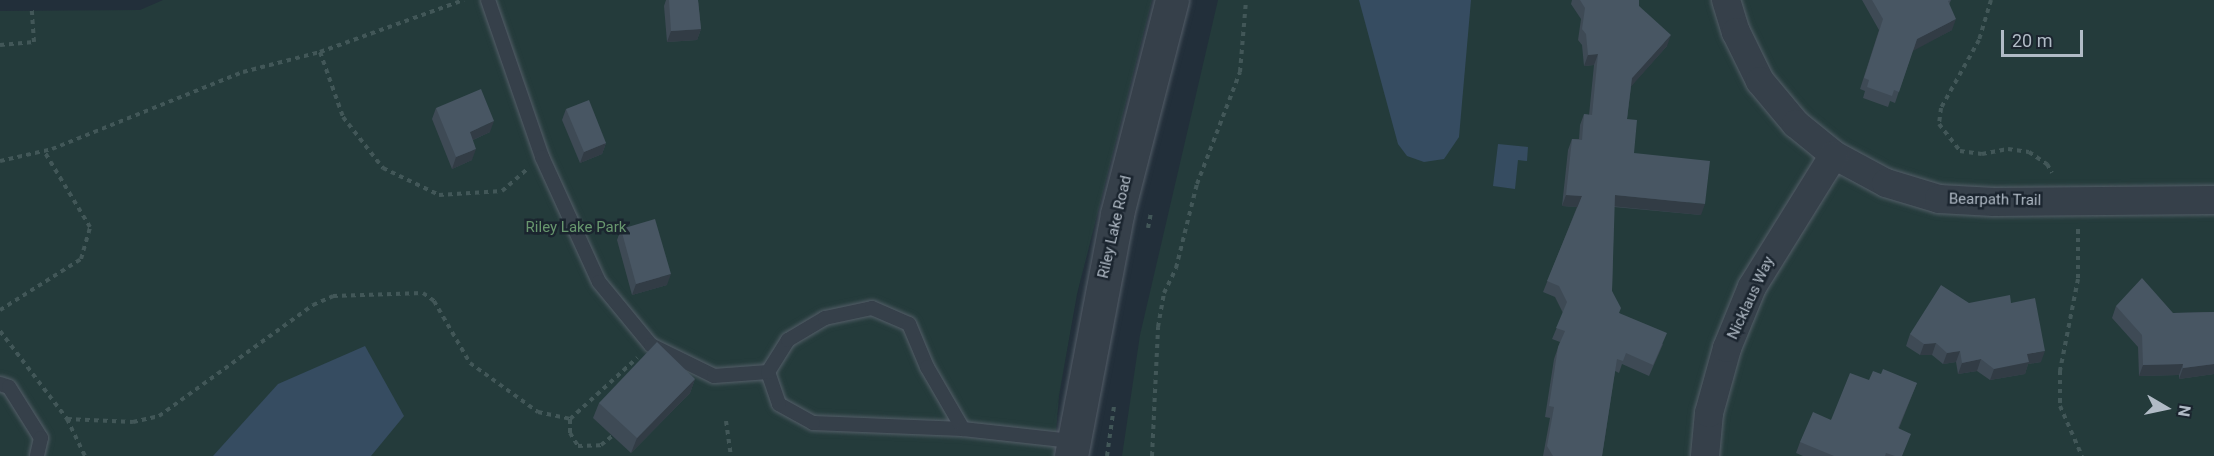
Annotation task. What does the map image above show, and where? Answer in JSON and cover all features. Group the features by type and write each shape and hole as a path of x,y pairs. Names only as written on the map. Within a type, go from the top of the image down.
{"street":[{"name":"Riley Lake Road","path":"1071,449 1117,214 1172,0"},
{"name":"Bearpath Trail","path":"1726,0 1736,32 1760,81 1796,123 1834,155 1886,183 1939,199 1994,202 2214,200"},
{"name":"Nicklaus Way","path":"1705,456 1709,413 1727,348 1752,287 1834,155"}],"lane":[{"path":"488,0 542,157 599,282 651,345 714,376 768,372"},
{"path":"768,372 788,340 825,318 872,308 909,324 927,367 963,429"},
{"path":"768,372 779,404 813,423 963,429 1071,449"},
{"path":"0,384 9,387 41,438 37,456"}],"path":[{"path":"0,161 44,151 243,72 320,52 464,0"},
{"path":"1152,456 1158,327 1164,293 1176,268 1197,184 1240,72 1246,0"},
{"path":"0,45 34,42 32,10"},
{"path":"320,52 343,117 383,168 439,195 502,191 542,157"},
{"path":"0,310 81,259 90,227 44,151"},
{"path":"1147,232 1152,209"},
{"path":"67,420 133,422 159,416 313,305 333,296 404,292 423,293 434,301 470,363 493,381 538,412 570,419"},
{"path":"0,331 67,420 85,456"},
{"path":"612,436 601,445 578,446 570,433 570,419 651,345"},
{"path":"1107,456 1114,404"},
{"path":"726,421 731,456"}],"green space":[{"name":"Riley Lake Park","path":"163,0 1152,0 1077,294 1059,396 1054,456 0,456 0,11 140,10"},
{"path":"1218,0 2214,0 2214,456 1122,456 1140,335"}],"water":[{"path":"1359,0 1471,0 1459,137 1444,159 1424,162 1407,156 1398,144"},
{"path":"1498,144 1528,147 1527,161 1518,160 1515,189 1493,186"},
{"path":"365,346 404,416 371,456 213,456 278,384"}],"building":[{"path":"669,0 698,0 701,29 671,31"},
{"path":"1580,0 1639,0 1639,6 1671,35 1632,78 1627,119 1637,120 1634,153 1710,161 1705,204 1615,195 1612,291 1621,308 1619,313 1667,333 1653,365 1626,353 1623,361 1617,359 1602,456 1553,456 1547,446 1554,407 1549,406 1558,347 1565,331 1556,328 1567,302 1559,286 1547,281 1582,196 1566,195 1572,139 1582,140 1584,114 1592,115 1598,54 1588,55 1586,34 1582,29 1585,8"},
{"path":"1872,0 1951,0 1948,1 1956,19 1917,39 1899,92 1894,90 1892,96 1867,87 1869,80 1864,78 1883,19"},
{"path":"481,89 494,121 470,132 476,149 456,157 436,108"},
{"path":"589,100 606,143 584,152 566,109"},
{"path":"655,219 671,274 636,284 621,229"},
{"path":"2142,278 2173,313 2214,312 2214,364 2183,368 2183,364 2143,365 2142,335 2116,306"},
{"path":"1941,285 1969,303 2010,295 2011,303 2035,298 2045,351 2027,354 2029,362 1994,369 1981,359 1962,363 1960,351 1947,353 1936,343 1924,344 1910,334"},
{"path":"657,342 695,379 637,438 599,403"},
{"path":"1883,369 1917,383 1898,428 1911,434 1902,456 1886,453 1885,456 1834,456 1800,442 1813,412 1831,420 1850,373 1869,380 1873,371 1881,374"}]}
